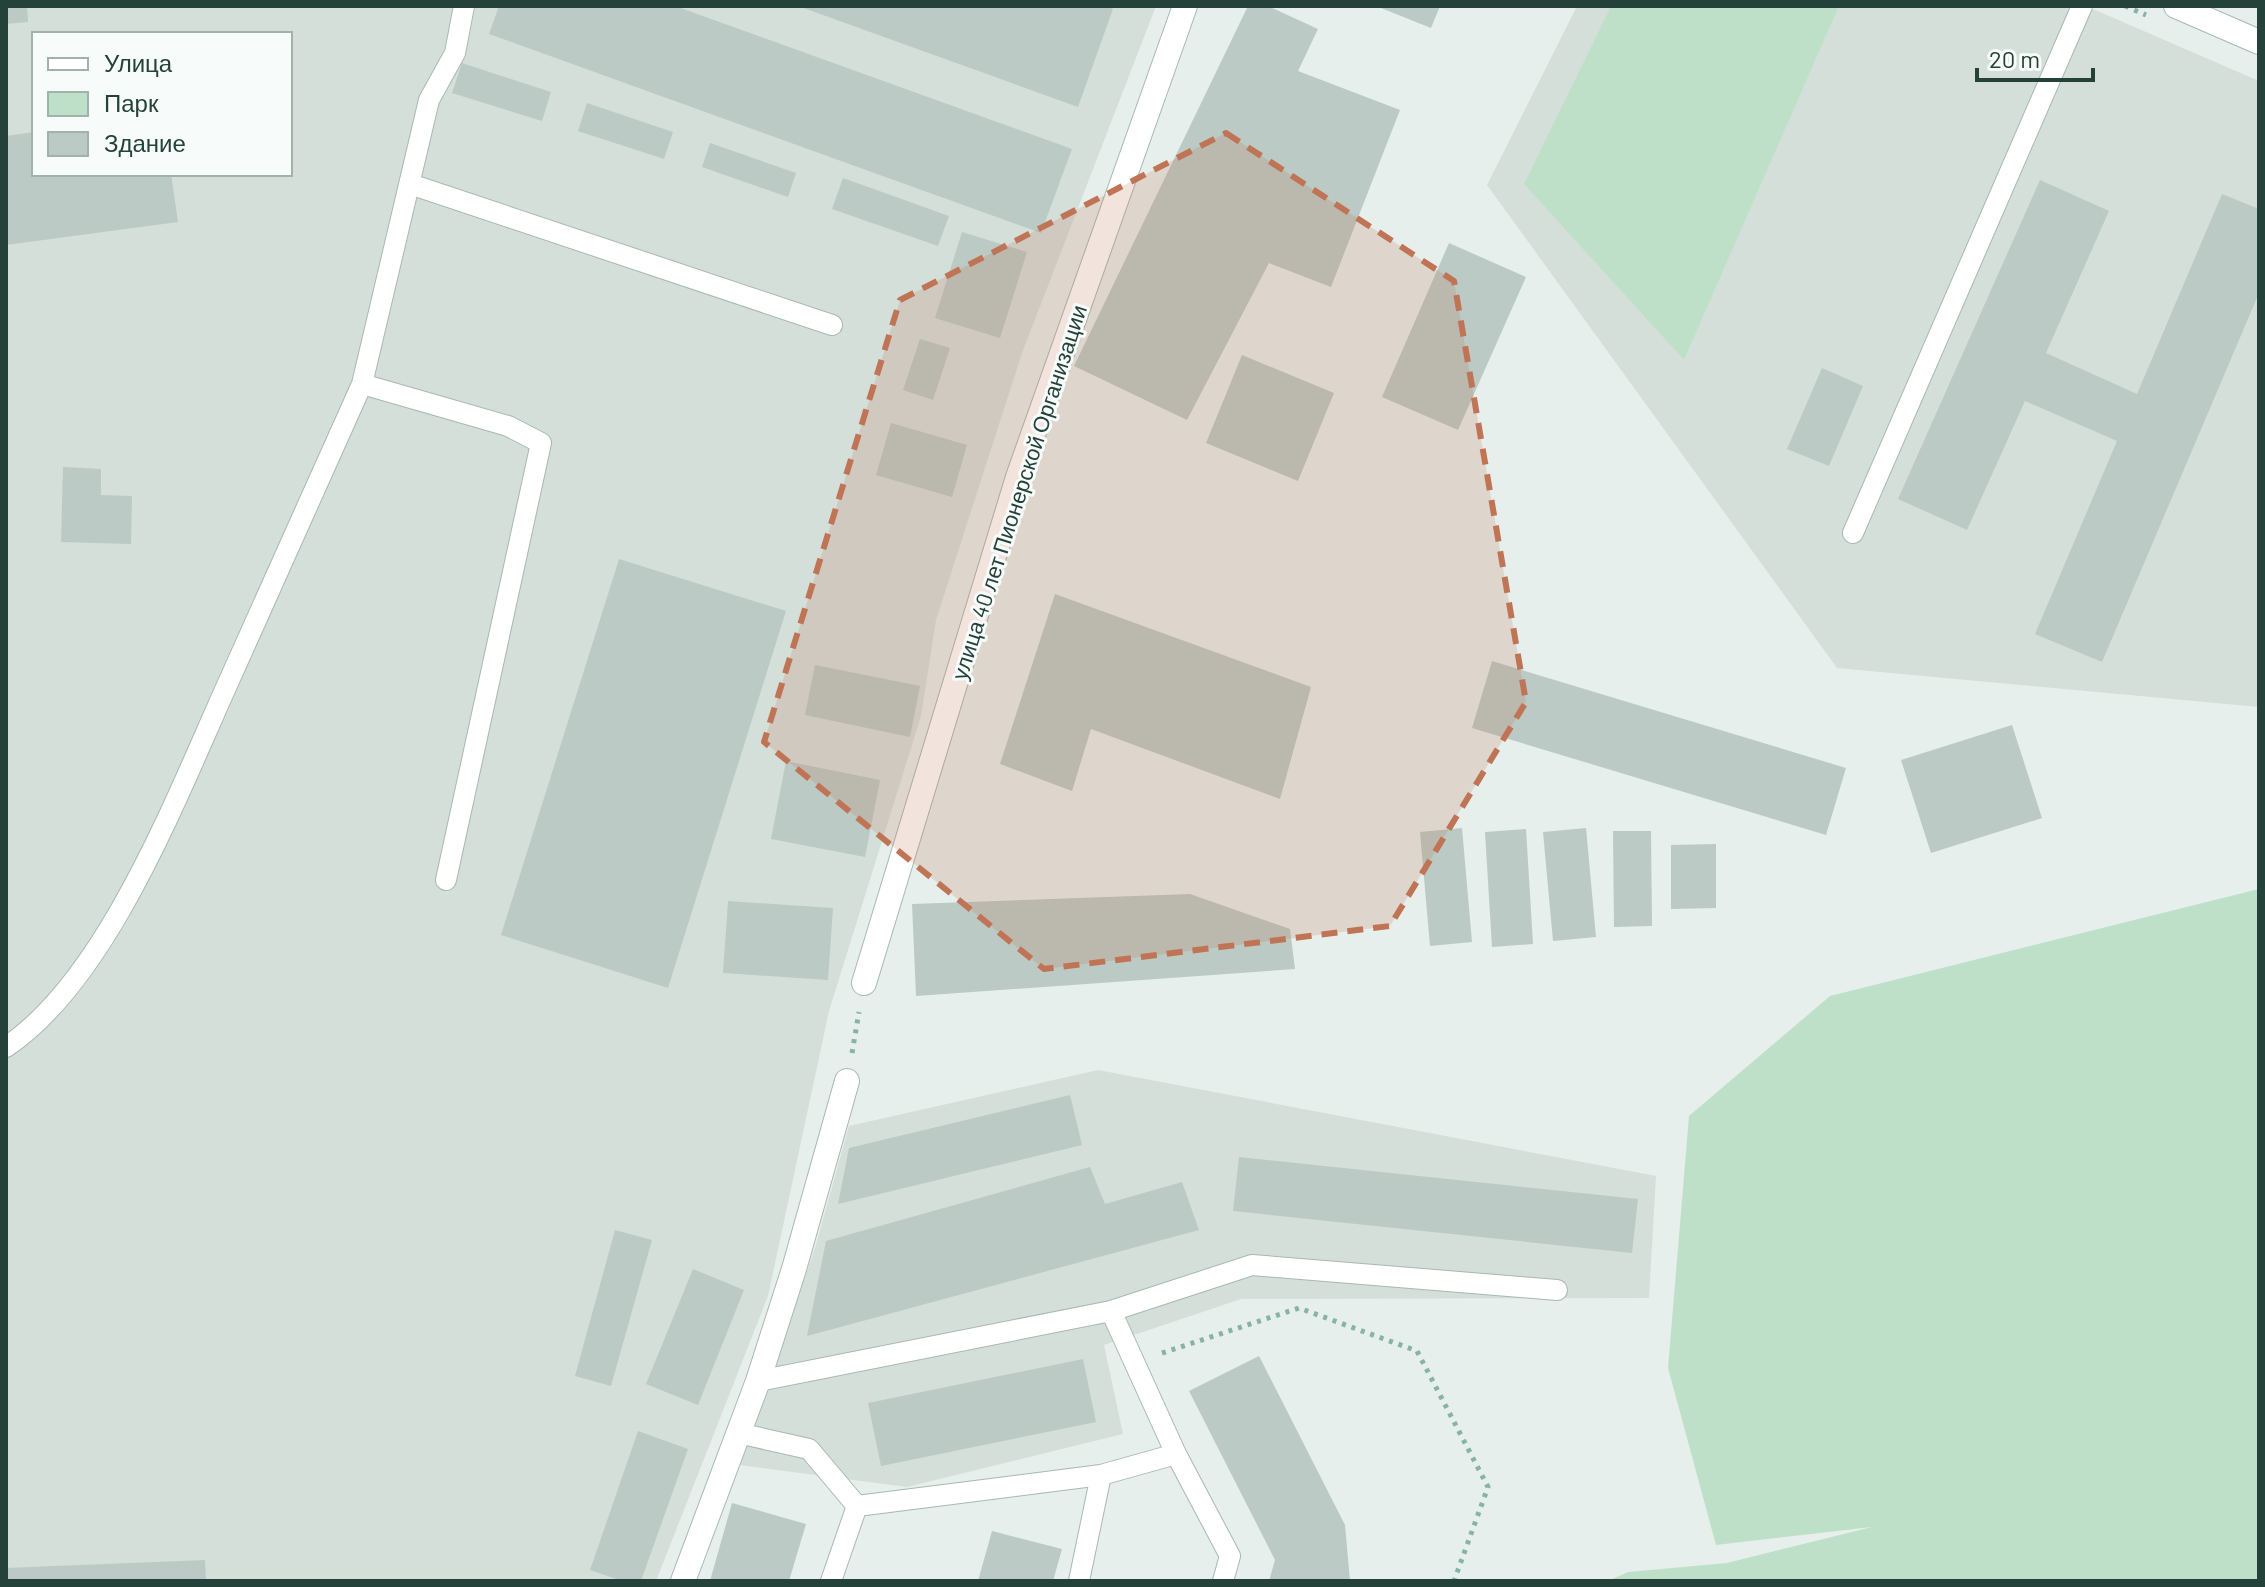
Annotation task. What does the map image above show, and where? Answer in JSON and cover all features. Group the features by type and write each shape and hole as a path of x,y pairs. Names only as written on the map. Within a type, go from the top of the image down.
{"street":[{"name":"улица 40 лет Пионерской Организации","path":"864,983 1018,477 1185,6"},
{"path":"2176,6 2259,42"},
{"path":"683,1581 758,1381 847,1081"}],"lane":[{"path":"6,1047 27,1033 77,977 149,860 362,384 429,100 455,53 464,6"},
{"path":"1853,533 2082,6"},
{"path":"410,184 832,325"},
{"path":"362,384 508,426 541,443 446,880"},
{"path":"758,1381 1111,1311 1252,1265 1557,1290"},
{"path":"1111,1311 1176,1454 1230,1556 1223,1581"},
{"path":"738,1433 809,1449 857,1506"},
{"path":"857,1506 1101,1475 1176,1454"},
{"path":"1079,1581 1101,1475"},
{"path":"831,1581 857,1506"}],"path":[{"path":"847,1081 864,983"},
{"path":"1135,1363 1299,1308 1417,1351 1488,1487 1454,1581"}],"highlighted area":[{"path":"1226,133 1454,281 1526,702 1390,926 1044,969 764,742 900,300"}],"shaded area":[{"path":"6,6 1156,6 1022,353 936,620 921,716 829,1011 768,1296 656,1581 6,1581"},
{"path":"1577,6 2086,6 2259,81 2259,707 1837,668 1487,185"},
{"path":"1098,1070 1656,1176 1649,1298 1241,1299 1104,1345 1123,1434 907,1487 740,1465 815,1248 849,1126"}],"green space":[{"path":"1611,6 1839,6 1684,360 1524,184"},
{"path":"2259,889 2259,1581 1608,1581 1628,1572 1727,1563 1872,1527 1716,1545 1668,1368 1689,1116 1830,996"}],"building":[{"path":"6,6 27,6 28,22 6,24"},
{"path":"499,6 675,6 1072,149 1041,233 489,34"},
{"path":"798,6 1106,6 1113,9 1078,107"},
{"path":"1248,6 1268,6 1318,29 1298,71 1400,110 1331,287 1269,263 1187,420 1074,366"},
{"path":"1376,6 1440,6 1431,28"},
{"path":"462,63 551,92 542,121 452,93"},
{"path":"587,103 673,132 664,159 578,131"},
{"path":"32,132 32,176 171,176 178,222 6,245 6,136"},
{"path":"710,143 796,173 788,197 702,167"},
{"path":"843,178 949,216 938,246 832,209"},
{"path":"2040,180 2109,211 2046,353 2137,394 2222,194 2259,209 2259,293 2102,662 2035,634 2117,441 2025,401 1967,530 1898,499"},
{"path":"962,232 1027,252 1000,338 935,318"},
{"path":"1449,243 1526,277 1458,430 1382,397"},
{"path":"920,339 950,348 933,400 903,390"},
{"path":"1242,355 1334,393 1298,481 1206,443"},
{"path":"1822,368 1863,386 1829,466 1787,449"},
{"path":"891,423 967,445 952,497 876,475"},
{"path":"63,467 101,469 101,495 132,496 131,544 61,542"},
{"path":"619,559 786,611 668,988 501,935"},
{"path":"1055,594 1311,687 1280,799 1091,729 1072,791 1000,764"},
{"path":"1492,661 1846,768 1826,835 1472,728"},
{"path":"815,665 920,686 910,737 805,715"},
{"path":"2012,725 2042,818 1931,853 1901,760"},
{"path":"786,761 880,780 865,857 771,839"},
{"path":"1462,828 1472,942 1430,946 1420,832"},
{"path":"1586,828 1596,937 1553,941 1543,832"},
{"path":"1526,829 1533,944 1492,947 1485,832"},
{"path":"1613,831 1651,831 1652,926 1614,927"},
{"path":"1716,844 1716,908 1671,909 1671,845"},
{"path":"1190,894 1290,929 1295,969 916,996 912,904"},
{"path":"728,901 833,908 828,980 723,973"},
{"path":"1070,1095 1082,1145 838,1204 849,1148"},
{"path":"1239,1157 1638,1199 1632,1253 1233,1211"},
{"path":"1090,1167 1105,1204 1182,1182 1199,1230 807,1336 826,1241"},
{"path":"615,1230 652,1240 611,1386 575,1376"},
{"path":"693,1269 744,1290 698,1405 646,1384"},
{"path":"1259,1356 1345,1525 1350,1581 1269,1581 1275,1560 1189,1391"},
{"path":"1083,1359 1096,1422 881,1466 868,1403"},
{"path":"638,1431 688,1449 641,1581 622,1581 590,1570"},
{"path":"732,1503 806,1524 789,1581 710,1581"},
{"path":"992,1531 1062,1549 1053,1581 978,1581"},
{"path":"205,1560 206,1581 6,1581 6,1568"}]}
